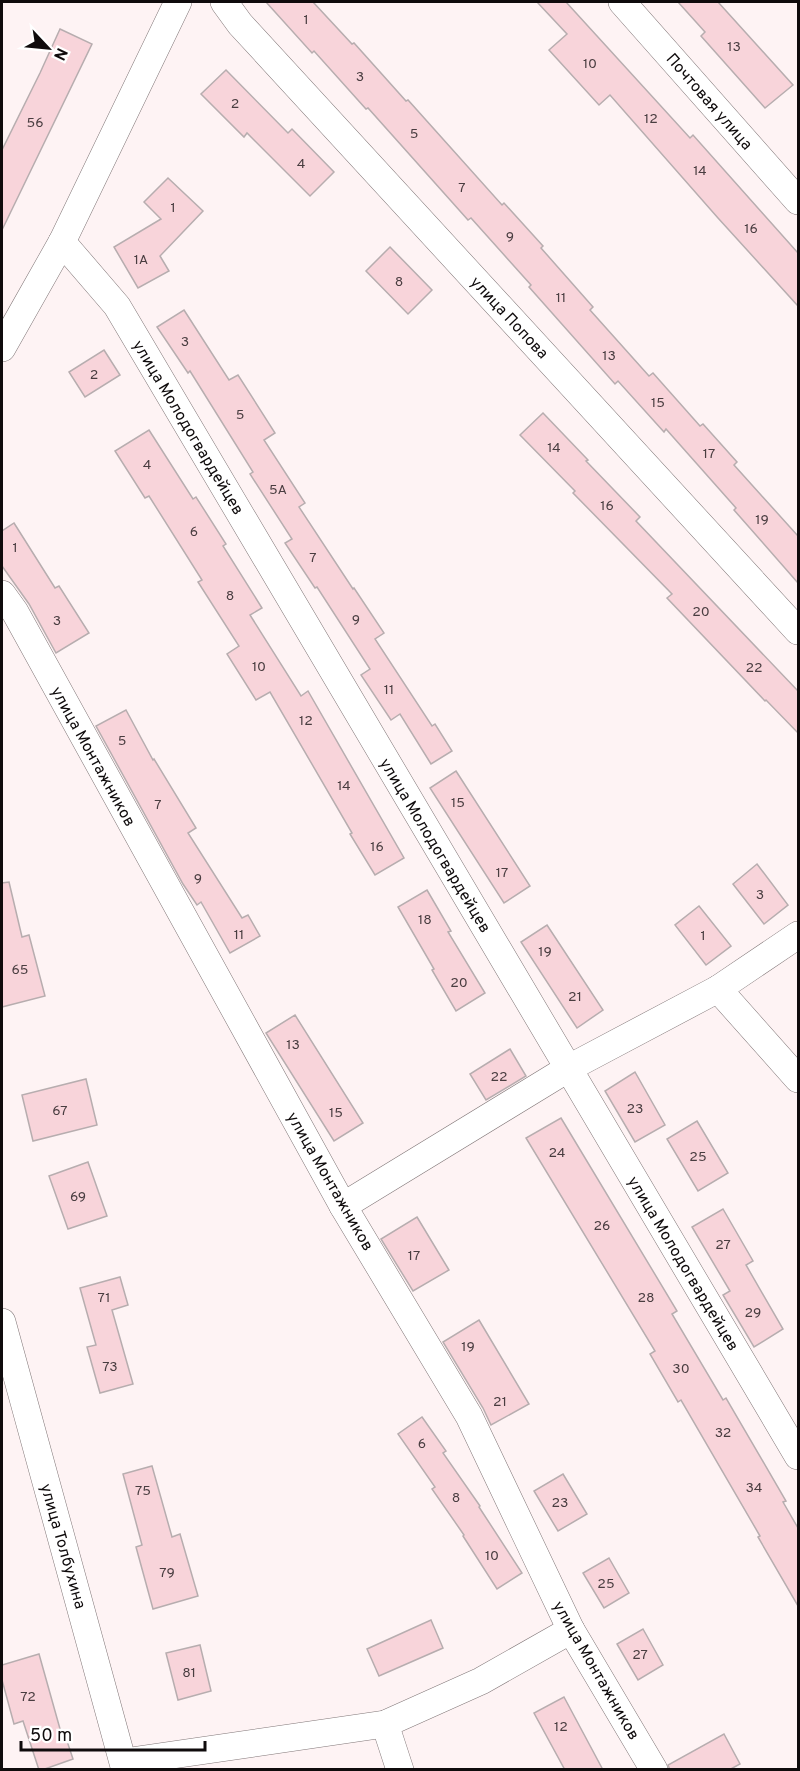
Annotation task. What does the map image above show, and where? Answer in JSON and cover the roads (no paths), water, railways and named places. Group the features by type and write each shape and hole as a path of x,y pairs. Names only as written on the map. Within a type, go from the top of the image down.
{"street":[{"path":"2,348 62,242 178,2"},
{"name":"улица Попова","path":"224,2 240,24 798,631"},
{"name":"Почтовая улица","path":"622,2 798,201"},
{"name":"улица Молодогвардейцев","path":"62,242 117,306 798,1456"},
{"name":"улица Монтажников","path":"2,594 15,612 344,1206 469,1416 571,1630 654,1770"},
{"path":"344,1206 569,1068 718,989 798,935"},
{"path":"718,989 798,1080"},
{"name":"улица Толбухина","path":"2,1322 124,1766"},
{"path":"124,1766 386,1724 481,1681 571,1630"},
{"path":"386,1724 400,1770"}]}
